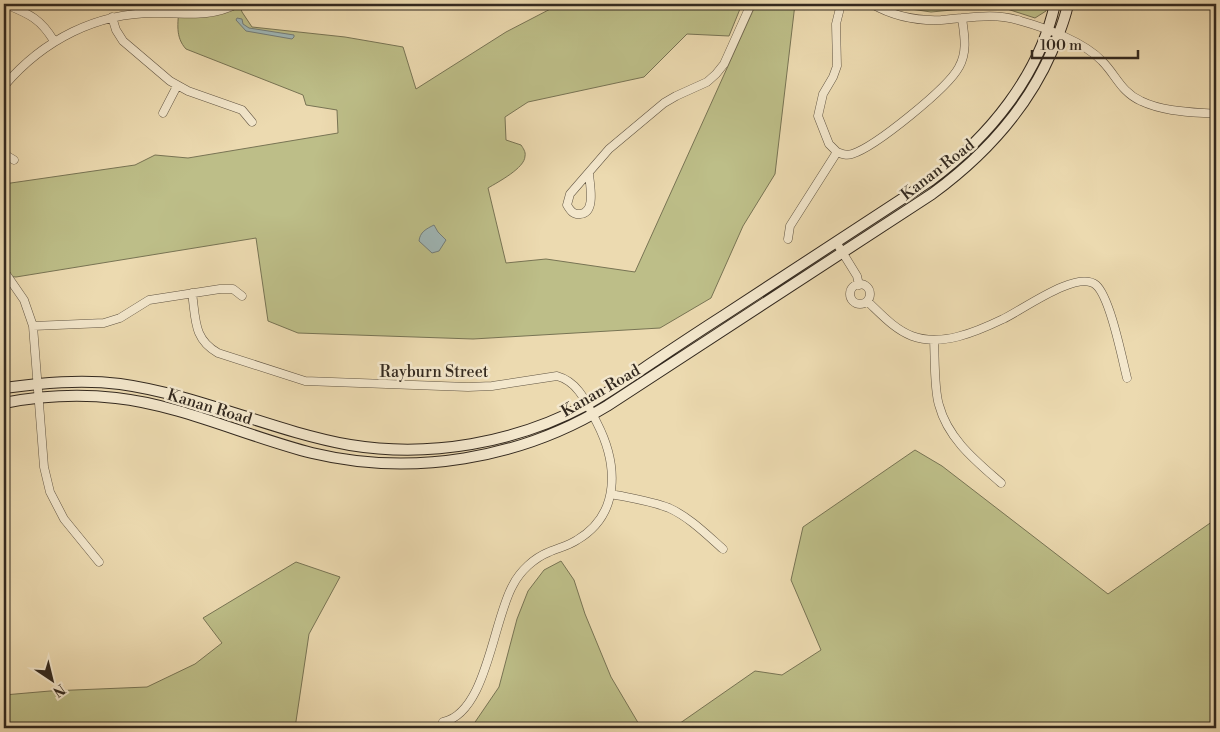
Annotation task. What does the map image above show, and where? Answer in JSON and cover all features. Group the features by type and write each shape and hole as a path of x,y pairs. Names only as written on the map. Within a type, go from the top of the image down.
{"main road":[{"name":"Kanan Road","path":"4,388 37,384 91,382 118,384 153,390 316,438 390,449 439,448 488,441 522,432 587,405 950,166 982,137 1008,105 1031,66 1047,31 1055,4"},
{"name":"Kanan Road","path":"4,403 65,396 118,398 179,412 313,453 391,464 441,462 490,454 546,436 593,415 955,178 988,148 1012,120 1029,95 1044,70 1059,35 1068,4"}],"street":[{"path":"5,4 16,6 40,22 54,41"},
{"path":"4,86 15,73 54,41 83,26 112,17 142,13 204,15 237,4"},
{"path":"589,174 590,206 588,211 576,214 570,211 567,205 570,194 609,149 664,103 707,82 716,74 724,64 751,4"},
{"path":"841,4 836,24 837,66 823,94 818,116 829,144 837,152 844,155 851,154 880,139 952,78 960,66 964,53 965,41 962,18"},
{"path":"872,4 894,14 909,18 928,20 998,16 1020,20 1059,35 1092,52 1104,62 1124,89 1143,102 1161,108 1216,114"},
{"path":"112,17 116,30 123,41 177,86 242,110 252,122"},
{"path":"163,113 177,86"},
{"path":"788,239 790,226 837,152"},
{"path":"4,154 14,160"},
{"path":"836,242 857,276 859,284"},
{"path":"4,272 24,300 33,326 44,467 50,492 64,519 99,562"},
{"path":"867,301 898,329 912,336 934,340 951,338 978,330 1004,319 1041,296 1083,281 1094,283 1101,291 1109,311 1127,378"},
{"path":"859,284 866,286 870,291 870,297 867,301 860,304 852,299 852,290 859,284"},
{"path":"33,326 104,324 120,318 150,300 192,293 233,289 242,296"},
{"name":"Rayburn Street","path":"192,293 198,333 208,348 292,378 318,382 468,387 492,386 556,376 567,379 574,385 593,415 604,436 609,452 612,480 611,494 600,518 594,527 568,545 538,557 517,578 507,596 476,692 465,709 451,721 443,722"},
{"path":"934,340 938,403 942,415 961,447 1001,483"},
{"path":"611,494 654,503 670,509 687,519 723,548"}],"green space":[{"path":"133,4 239,4 252,27 345,37 403,47 416,89 506,32 560,4 742,4 729,36 687,34 644,77 528,102 505,117 506,140 521,145 525,155 524,161 516,170 488,188 506,263 546,259 635,272 756,4 795,4 775,174 743,226 711,298 660,328 473,339 298,333 268,321 256,238 16,277 4,276 4,184 135,165 155,155 188,158 338,133 337,110 306,105 303,95 186,49 179,35 179,8 135,9"},
{"path":"890,4 1048,4 1046,11 1035,18 1004,8 984,7 931,12"},
{"path":"915,450 942,466 1108,594 1216,519 1216,728 673,728 755,671 782,675 821,650 791,580 803,527"},
{"path":"561,561 574,580 585,614 611,677 640,726 647,728 471,728 499,687 517,619 528,591 544,570"},
{"path":"296,562 340,577 309,634 295,728 4,728 4,695 147,687 195,664 222,643 203,618"}],"water":[{"path":"237,18 242,19 243,24 249,28 294,35 294,37 292,39 246,31 236,20"},
{"path":"434,225 446,240 439,251 432,253 419,241 422,233"}]}
